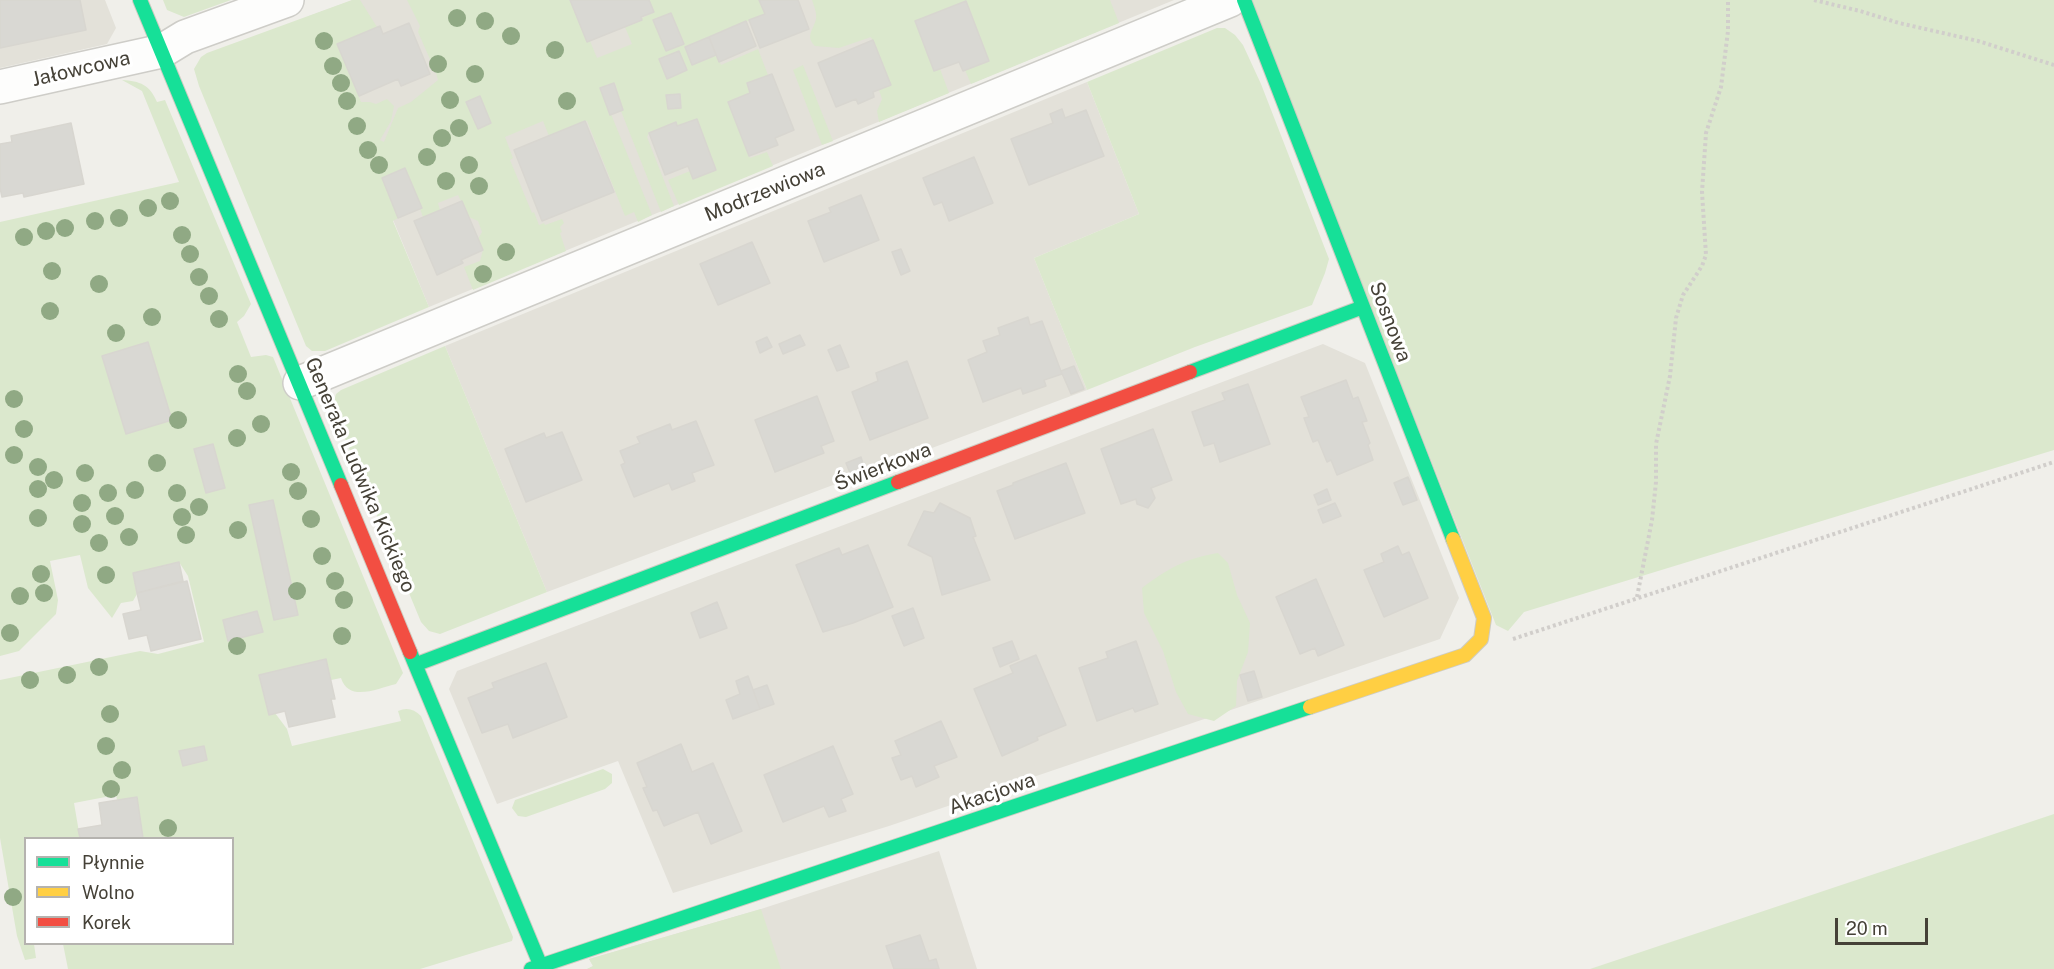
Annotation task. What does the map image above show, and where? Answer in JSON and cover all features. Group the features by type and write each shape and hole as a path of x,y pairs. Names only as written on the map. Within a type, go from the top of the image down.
{"street":[{"name":"Generała Ludwika Kickiego","path":"140,0 417,664 538,968"},
{"name":"Jałowcowa","path":"0,87 162,51 185,37 287,0"},
{"name":"Modrzewiowa","path":"300,383 1230,0"},
{"name":"Sosnowa","path":"1244,0 1484,618 1481,639 1466,655"},
{"name":"Świerkowa","path":"417,664 1363,307"},
{"name":"Akacjowa","path":"538,968 1466,655"}],"path":[{"path":"1637,598 1652,520 1656,482 1656,444 1670,376 1676,318 1683,295 1702,266 1706,255 1702,192 1706,133 1721,87 1728,31 1728,0"},
{"path":"1814,0 1978,41 2054,65"},
{"path":"1466,655 2054,462"}],"shaded area":[{"path":"0,0 105,0 116,28 107,44 0,68"},
{"path":"353,0 1174,0 429,307 309,16"},
{"path":"1087,82 1139,214 1034,258 1087,390 547,592 445,346"},
{"path":"1323,344 1365,363 1459,598 1440,639 889,826 673,893 618,761 497,804 449,689 457,671"},
{"path":"939,851 977,969 587,969 593,966 589,959 761,909"}],"green space":[{"path":"163,0 231,0 184,17 167,10"},
{"path":"352,0 360,0 377,27 337,45 361,102 376,104 387,99 394,106 391,121 380,140 384,142 398,108 411,102 438,80 418,32 420,26 407,0 570,0 587,42 590,41 597,58 632,44 625,27 654,12 649,0 759,0 765,14 685,47 692,65 716,55 721,65 758,49 768,75 747,83 750,93 728,102 750,158 767,152 773,166 679,205 668,180 690,171 693,179 716,169 697,119 677,126 675,122 649,133 647,137 674,206 661,212 621,111 623,110 615,83 601,87 609,114 611,114 652,215 638,222 634,212 625,216 587,121 549,136 543,121 505,137 513,158 510,160 532,213 534,212 539,225 562,219 564,223 560,227 562,232 560,233 566,251 473,290 464,267 480,261 483,250 478,239 482,232 478,221 469,217 458,195 438,203 440,210 423,217 405,168 382,178 398,218 393,221 429,307 325,351 312,351 306,346 199,86 194,69 201,57","holes":["671,13 683,44 666,51 653,20","679,51 687,70 667,79 659,60"]},
{"path":"812,0 1110,0 1119,23 971,84 965,70 989,60 966,2 915,21 934,71 940,69 949,93 879,122 877,111 882,99 879,90 890,84 871,37 839,48 815,46 810,36 816,19"},
{"path":"1250,0 2054,0 2054,450 1524,612 1508,631 1496,625"},
{"path":"1217,28 1225,28 1243,45 1261,84 1329,259 1325,273 1312,305 1195,347 1087,390 1034,258 1139,214 1087,82"},
{"path":"803,65 833,141 822,145 793,70"},
{"path":"122,80 144,85 157,102 165,100 251,304 244,316 237,322 251,357 266,355 273,357 403,673 396,684 365,692 350,690 341,678 331,680 326,659 260,676 269,714 275,713 287,729 292,746 401,721 398,711 404,709 410,709 421,716 513,937 512,941 420,969 68,969 63,945 234,945 234,837 143,837 137,798 117,800 116,795 74,803 80,837 24,837 24,945 34,945 36,958 25,960 17,936 0,838 0,680 140,651 158,654 204,642 188,576 179,562 133,573 137,594 133,601 121,603 112,618 88,588 80,555 50,561 58,600 56,614 19,651 0,656 0,222 179,182 142,91"},
{"path":"445,346 547,592 440,634 429,631 421,622 332,407 336,394 341,390"},
{"path":"1218,553 1228,563 1237,595 1250,623 1248,652 1237,681 1236,706 1214,721 1188,714 1176,692 1163,651 1144,613 1142,588 1177,565"},
{"path":"603,769 612,774 612,783 605,789 526,817 518,816 512,808 515,800"},
{"path":"2054,814 2054,969 1590,969"},
{"path":"761,909 781,969 587,969 593,966 589,959"}],"building":[{"path":"0,0 80,0 86,30 0,48"},
{"path":"570,0 649,0 654,12 641,17 642,20 587,42"},
{"path":"759,0 798,0 809,29 760,48 749,20 765,14"},
{"path":"966,1 989,61 963,71 959,62 934,71 915,21"},
{"path":"671,13 684,44 666,51 653,20"},
{"path":"746,21 756,46 719,62 709,37"},
{"path":"409,23 430,74 401,86 398,79 359,96 337,44 380,26 383,34"},
{"path":"709,37 716,55 692,65 685,47"},
{"path":"873,40 891,85 873,92 874,97 858,104 856,99 836,107 818,63"},
{"path":"679,51 687,70 667,79 659,59"},
{"path":"772,74 794,130 775,138 778,145 749,156 728,102 750,93 747,83"},
{"path":"614,83 623,110 610,115 600,88"},
{"path":"680,94 681,108 668,109 666,95"},
{"path":"480,96 491,123 478,129 466,102"},
{"path":"1062,109 1065,118 1086,110 1104,156 1029,185 1011,139 1053,123 1050,114"},
{"path":"697,119 716,170 693,179 688,166 665,175 649,133 676,122 677,126"},
{"path":"585,121 614,192 542,221 514,150"},
{"path":"71,123 84,184 24,197 23,193 2,197 0,144 12,142 11,136"},
{"path":"974,157 993,203 949,221 942,202 934,205 923,178"},
{"path":"405,168 422,208 398,218 382,178"},
{"path":"861,195 879,240 824,262 808,221 831,212 829,208"},
{"path":"462,201 483,250 461,260 463,263 437,275 414,221"},
{"path":"752,242 770,283 718,305 700,264"},
{"path":"901,249 910,271 901,275 892,252"},
{"path":"1028,317 1030,325 1042,321 1062,374 1044,380 1046,386 1023,394 1021,388 983,402 968,360 987,352 983,341 1000,335 998,328"},
{"path":"800,335 805,345 783,354 779,344"},
{"path":"767,337 772,347 760,353 756,342"},
{"path":"148,342 172,420 126,434 102,356"},
{"path":"840,345 849,367 837,371 828,350"},
{"path":"907,361 928,418 870,440 852,392 878,381 876,373"},
{"path":"1074,366 1084,389 1071,394 1061,371"},
{"path":"1346,380 1353,399 1358,397 1367,421 1362,422 1370,443 1368,445 1373,460 1337,475 1331,460 1327,462 1318,440 1313,442 1304,418 1309,417 1301,397"},
{"path":"1248,384 1270,444 1220,462 1214,443 1204,446 1192,412 1225,400 1222,393"},
{"path":"817,396 834,441 821,446 824,453 775,472 755,420"},
{"path":"696,421 714,465 692,473 695,481 672,490 669,483 634,497 621,465 625,463 620,451 640,443 637,437 670,424 672,430"},
{"path":"1153,429 1172,480 1151,488 1155,498 1148,508 1137,504 1136,499 1121,504 1101,449"},
{"path":"562,432 582,480 526,502 505,449 544,433 546,438"},
{"path":"213,444 225,488 206,493 194,449"},
{"path":"861,457 864,467 850,473 846,463"},
{"path":"1066,463 1085,513 1015,539 997,491"},
{"path":"1408,477 1417,500 1403,505 1394,483"},
{"path":"1327,489 1331,500 1318,505 1314,495"},
{"path":"273,500 298,615 274,620 249,505"},
{"path":"940,503 970,518 976,536 973,537 990,580 942,595 932,557 908,545 924,511 934,513"},
{"path":"1335,503 1341,516 1323,523 1318,510"},
{"path":"868,545 893,607 823,632 796,565 839,548 842,555"},
{"path":"1398,546 1402,555 1409,552 1428,598 1384,617 1364,570 1384,562 1381,554"},
{"path":"179,562 183,581 137,593 133,573"},
{"path":"1316,579 1344,645 1318,656 1315,648 1300,654 1276,597"},
{"path":"187,581 201,639 151,651 147,635 129,639 123,614 141,610 137,593"},
{"path":"717,602 727,628 700,638 691,613"},
{"path":"913,608 924,638 904,646 892,616"},
{"path":"257,611 263,632 228,641 223,620"},
{"path":"1012,641 1019,659 1000,667 993,648"},
{"path":"1136,641 1158,704 1135,712 1133,708 1097,721 1079,668 1108,658 1106,652"},
{"path":"1036,655 1066,725 1037,737 1038,740 1002,756 974,689 1013,673 1010,666"},
{"path":"326,659 335,699 331,699 335,717 289,727 285,711 269,715 259,675"},
{"path":"546,663 567,717 513,738 508,724 482,733 468,698 494,688 492,683"},
{"path":"1254,671 1262,697 1248,701 1240,675"},
{"path":"748,676 760,709 733,719 726,700 740,694 736,681"},
{"path":"767,685 774,704 760,709 753,690"},
{"path":"941,721 957,757 934,766 939,777 916,787 912,776 901,780 892,758 901,755 895,741"},
{"path":"681,744 692,772 713,763 742,831 711,844 698,812 664,826 657,810 653,811 643,788 647,787 637,763"},
{"path":"204,746 207,760 183,766 179,751"},
{"path":"833,746 853,794 841,799 846,811 829,817 824,806 783,822 764,775"},
{"path":"137,797 143,837 80,837 78,829 102,825 99,803"},
{"path":"920,935 929,961 936,959 939,969 894,969 886,946"}],"traffic: fast":[{"path":"140,0 341,485"},
{"path":"1244,0 1453,539"},
{"path":"1190,372 1363,307"},
{"path":"417,664 898,482"},
{"path":"410,652 542,969"},
{"path":"531,969 1310,707"}],"traffic: slow":[{"path":"1310,707 1465,655 1481,639 1484,618 1453,539"}],"traffic: jam":[{"path":"898,482 1190,372"},
{"path":"341,485 410,652"}]}
